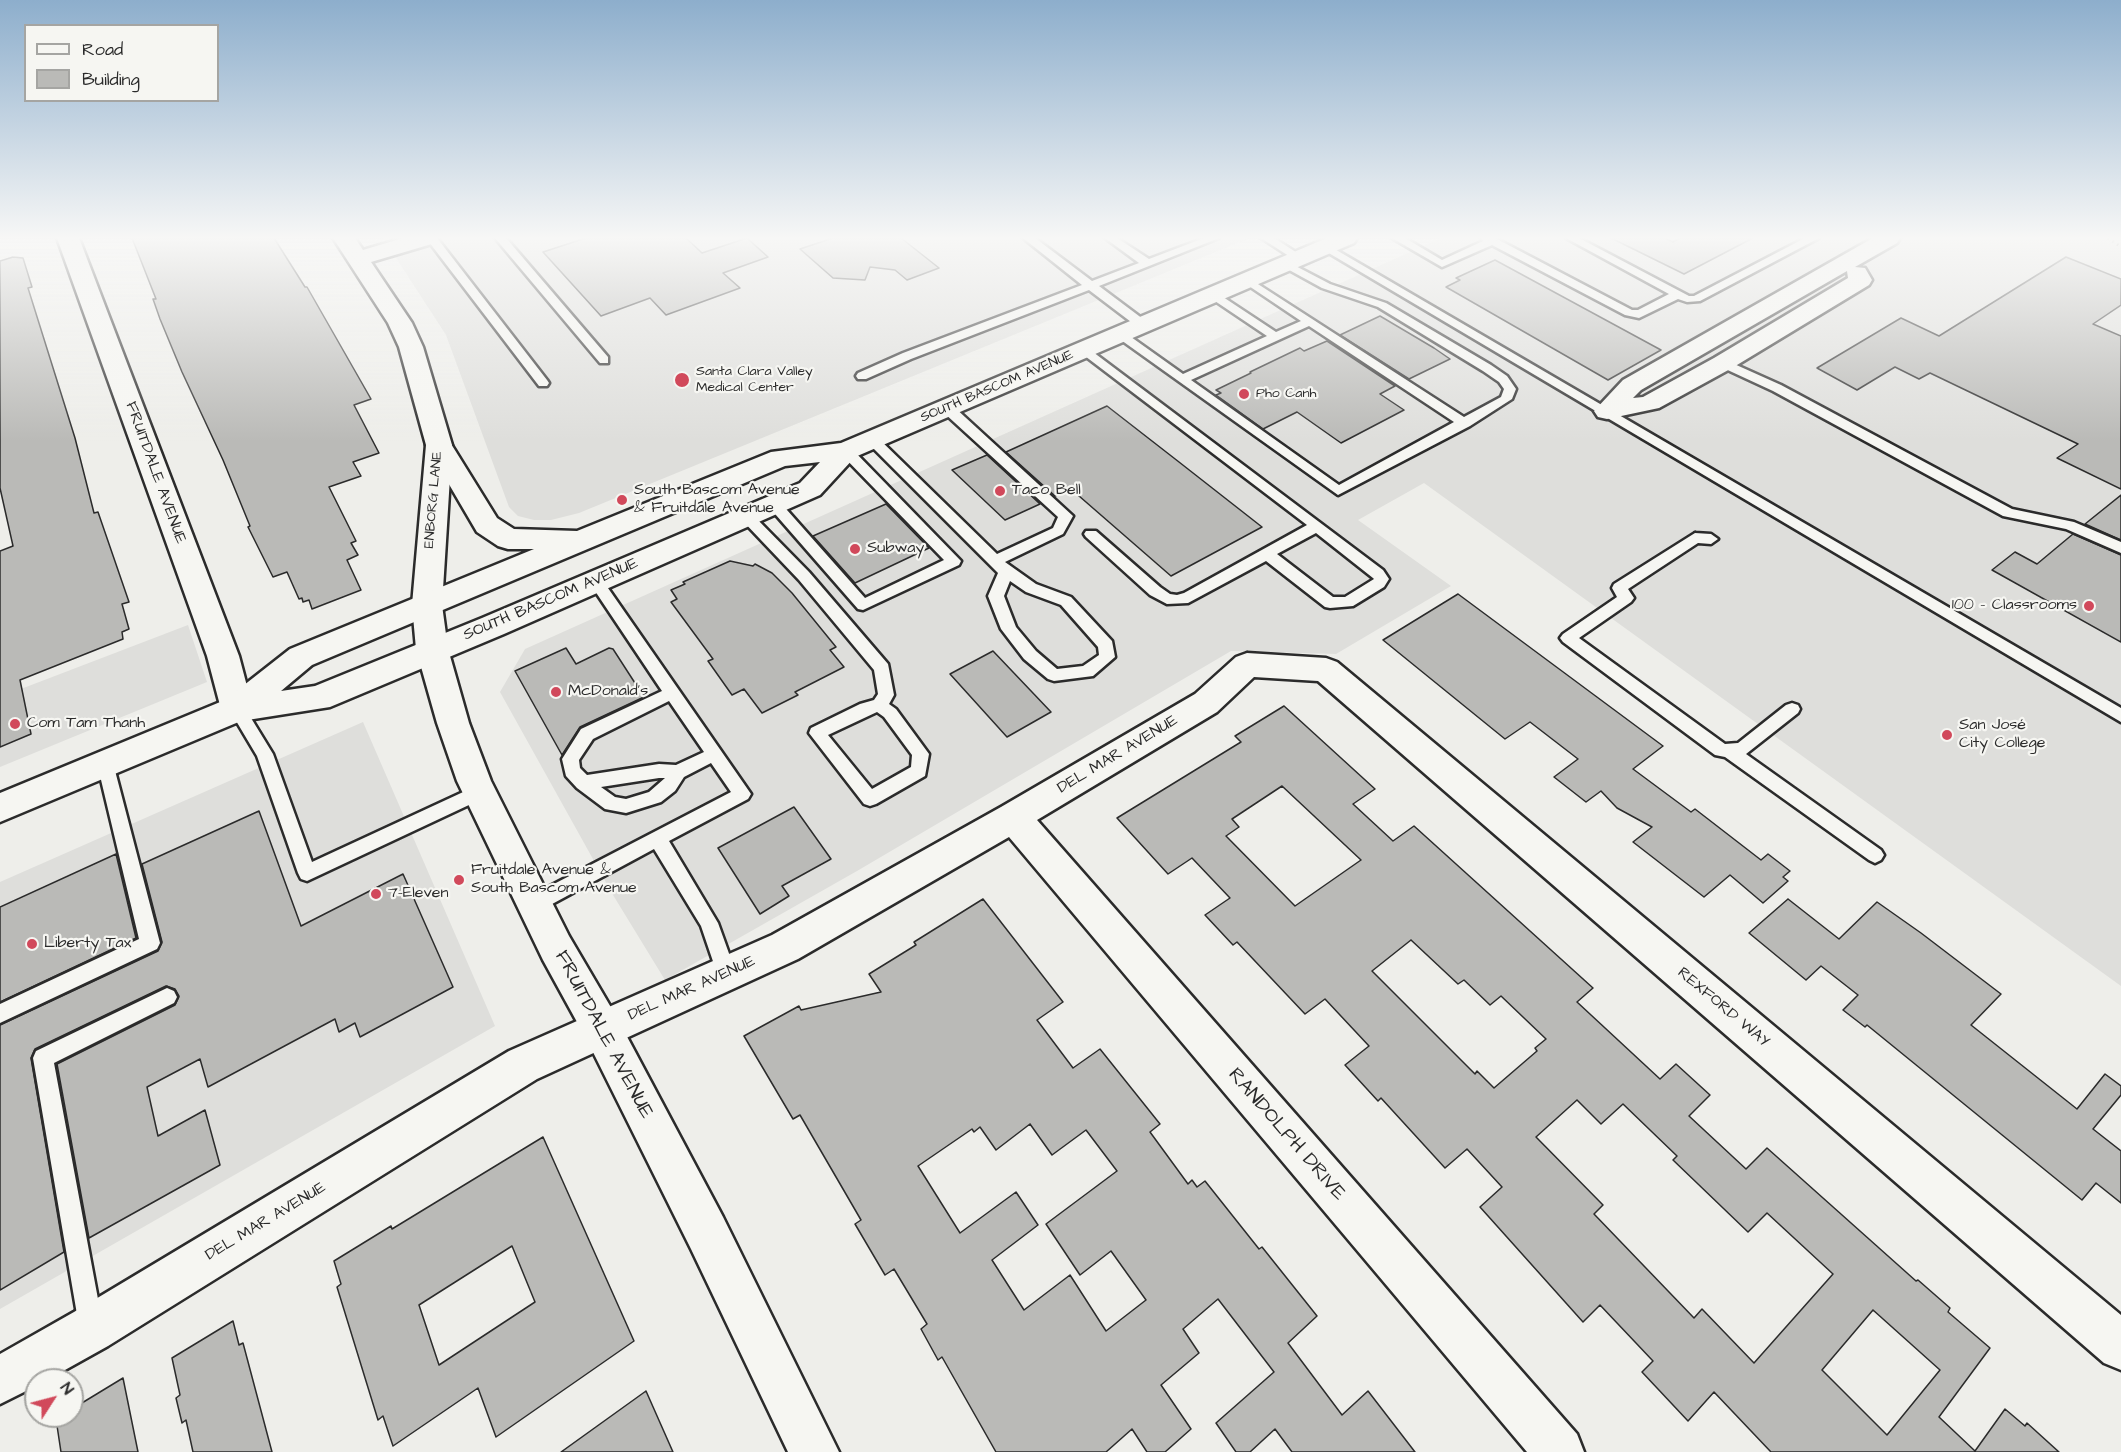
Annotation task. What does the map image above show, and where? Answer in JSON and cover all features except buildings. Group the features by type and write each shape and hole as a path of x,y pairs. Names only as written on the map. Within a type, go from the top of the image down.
{"street":[{"name":"FRUITDALE AVENUE","path":"93,306 223,656 237,709"},
{"name":"ENBORG LANE","path":"388,306 411,347 439,445 427,605"},
{"name":"SOUTH BASCOM AVENUE","path":"237,709 301,657 780,458 846,451 1188,306"},
{"path":"1607,411 1632,385 1771,306"},
{"path":"1607,411 1650,403 1723,363 1818,306"},
{"path":"439,445 487,525 508,539 586,538"},
{"name":"SOUTH BASCOM AVENUE","path":"0,808 237,709 319,698 596,582 810,489 846,451"},
{"name":"FRUITDALE AVENUE","path":"427,605 432,649 453,723 480,792 534,904 602,1029 707,1233 814,1452"},
{"name":"DEL MAR AVENUE","path":"0,1380 91,1329 523,1065 785,947 1013,817 1206,703 1247,665 1326,670"},
{"name":"REXFORD WAY","path":"1326,670 2121,1346"},
{"name":"RANDOLPH DRIVE","path":"1013,817 1559,1452"}],"lane":[{"path":"482,306 543,383"},
{"path":"558,306 604,360"},
{"path":"861,376 907,356 1042,306"},
{"path":"1117,306 1143,325"},
{"path":"1229,306 1275,337"},
{"path":"1287,306 1465,423"},
{"path":"1120,335 1338,491 1506,399 1510,389 1503,379 1383,306"},
{"path":"1438,306 1607,411 2121,716"},
{"path":"1615,306 1629,313 1639,314 1657,306"},
{"path":"1182,379 1310,321"},
{"path":"1085,350 1317,526 1382,579 1379,584 1348,602 1330,603 1267,554"},
{"path":"1723,363 1777,388 2008,513 2069,525 2121,548"},
{"path":"948,409 1066,516 1058,531 995,561"},
{"path":"872,440 1006,572 1031,588 1066,601 1106,645 1107,657 1087,672 1054,675 1030,655 1010,629 996,596 1006,572"},
{"path":"774,504 863,604 954,561 846,451"},
{"path":"746,516 804,576 882,668 886,695 879,705 866,708 818,733 870,799 919,771 921,754 890,713 879,705"},
{"path":"1091,534 1167,599 1188,598 1317,526"},
{"path":"1711,539 1695,538 1619,588 1626,598 1568,638 1721,750 1736,752 1744,748 1792,709"},
{"path":"534,904 742,794 596,582"},
{"path":"672,693 587,734 570,759 572,771 583,783 611,804 626,806 655,797 669,786 678,772"},
{"path":"237,709 265,754 307,873 480,792"},
{"path":"1729,751 1875,855"},
{"path":"583,783 659,771 678,772 714,754"},
{"path":"0,1014 150,943 105,763"},
{"path":"658,839 710,923 726,974"},
{"path":"91,1329 43,1058 167,997"}],"shaded area":[{"path":"427,306 1085,306 579,513 551,520 534,520 518,516 509,507 446,335"},
{"path":"1290,306 2121,306 2121,986 1424,483 1358,520 1451,586 1336,654 1231,651 857,871 665,980 613,895 500,692 525,649"},
{"path":"188,625 207,682 0,767 0,697"},
{"path":"363,722 495,1026 0,1309 0,882"}],"place":[{"name":"Santa Clara Valley Medical Center","path":"682,380"},
{"name":"Pho Canh","path":"1244,394"},
{"name":"Taco Bell","path":"1000,491"},
{"name":"South Bascom Avenue & Fruitdale Avenue","path":"622,500"},
{"name":"Subway","path":"855,549"},
{"name":"100 - Classrooms","path":"2089,606"},
{"name":"McDonald's","path":"556,692"},
{"name":"Com Tam Thanh","path":"15,724"},
{"name":"San José City College","path":"1947,735"},
{"name":"Fruitdale Avenue & South Bascom Avenue","path":"459,880"},
{"name":"7-Eleven","path":"376,894"},
{"name":"Liberty Tax","path":"32,944"}]}
